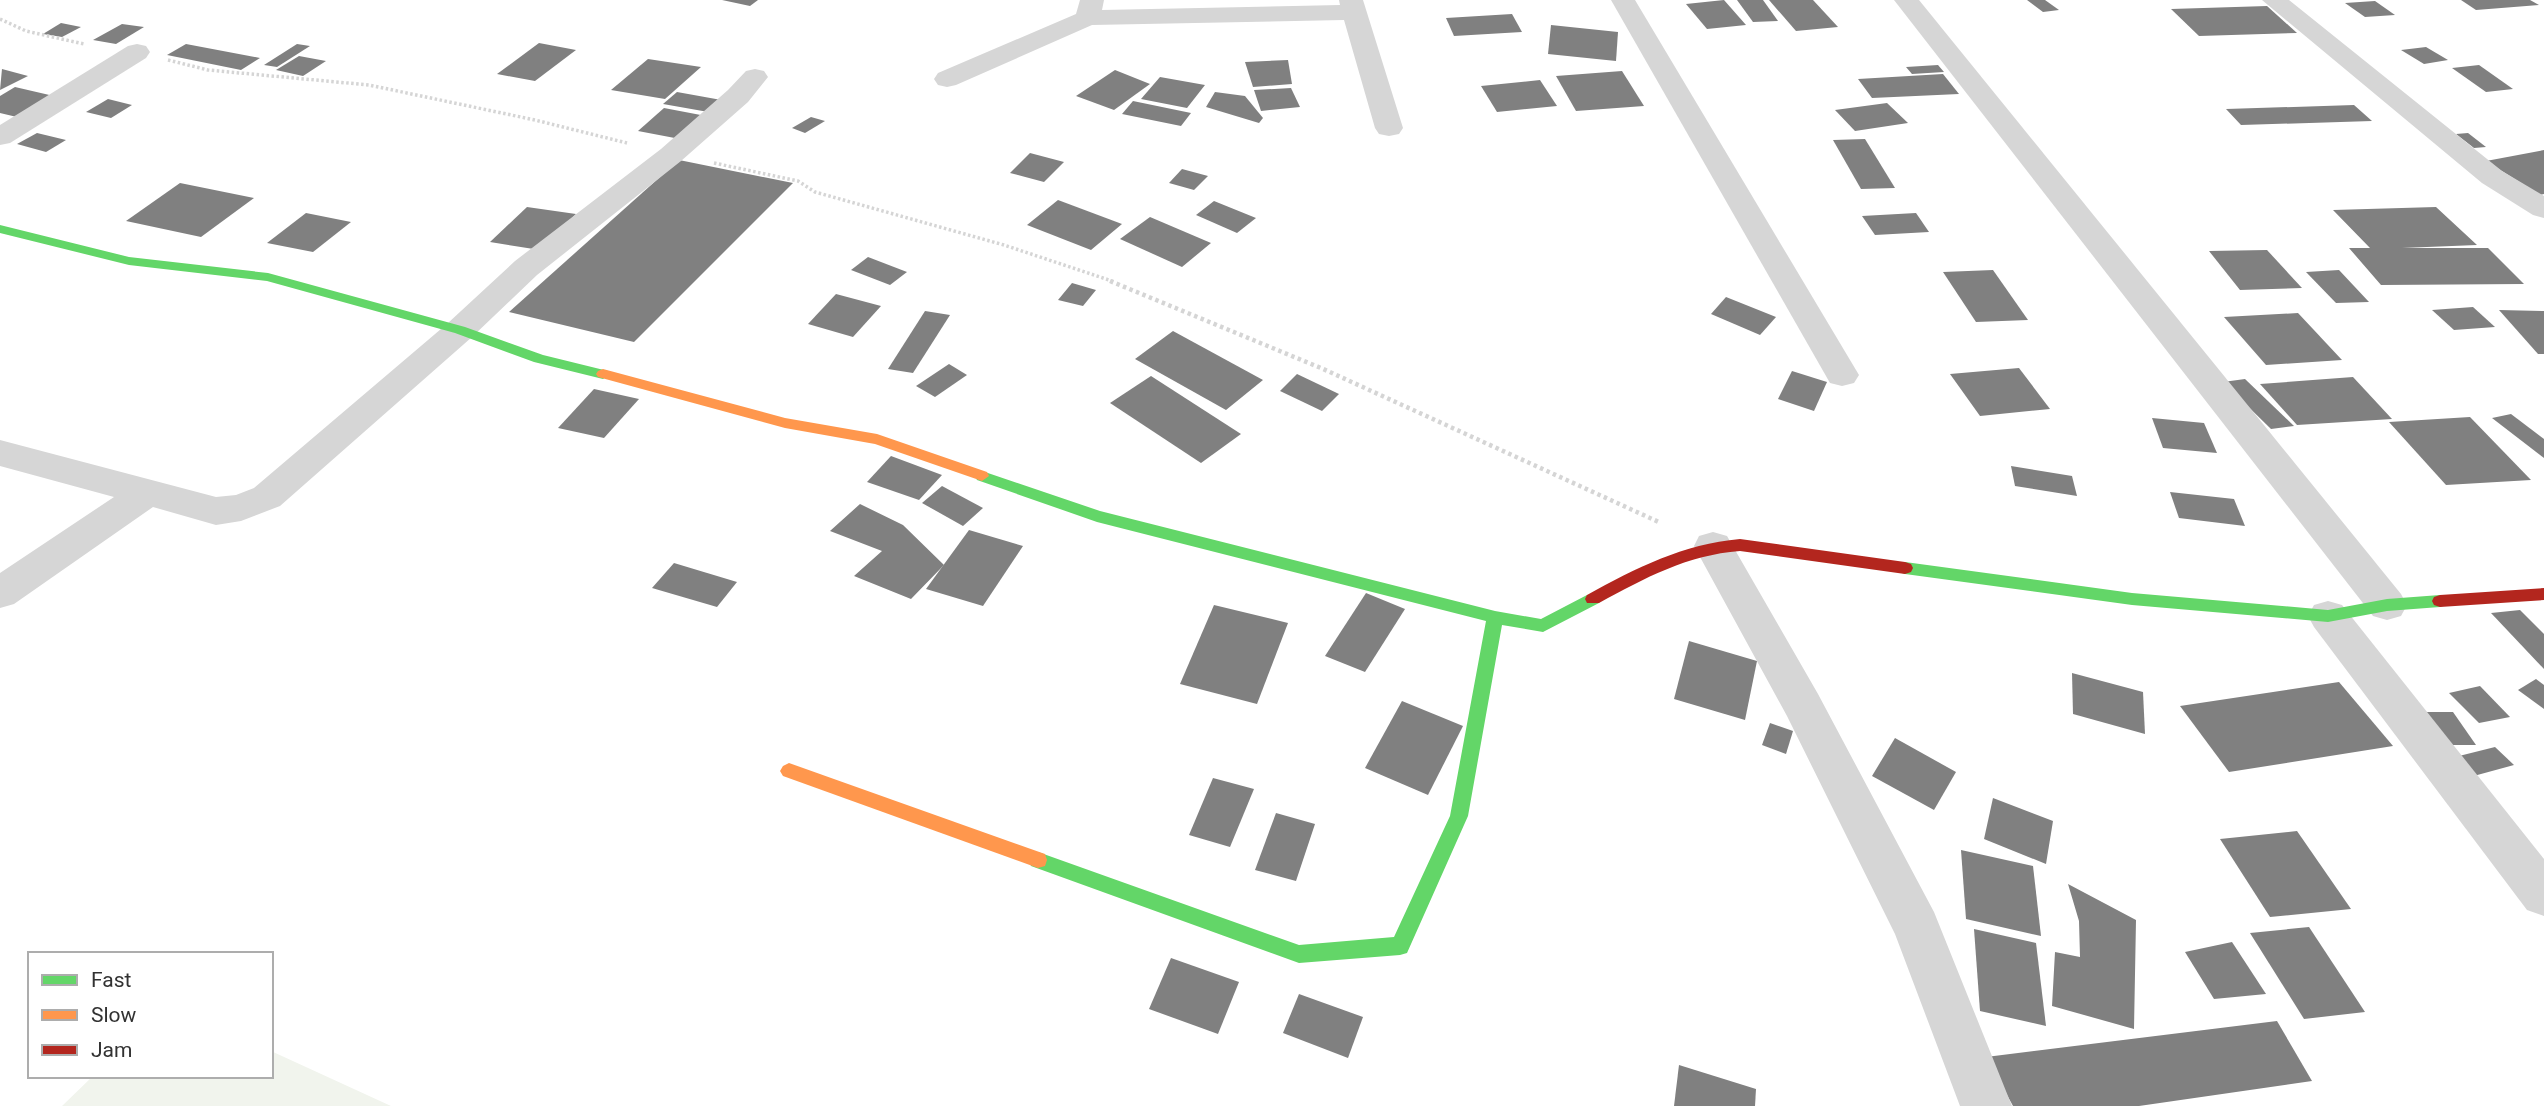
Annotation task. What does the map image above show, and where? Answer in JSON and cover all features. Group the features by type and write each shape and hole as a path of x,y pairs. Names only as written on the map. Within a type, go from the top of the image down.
{"street":[{"path":"1623,0 1842,375"},
{"path":"1906,0 2387,605"},
{"path":"2274,0 2492,177 2544,209"},
{"path":"947,79 1090,9 1353,6 1389,128"},
{"path":"0,137 137,52"},
{"path":"0,453 216,510 241,508 267,497 460,330 526,268 671,155 738,96 755,77"},
{"path":"0,229 129,261 268,277 460,330 539,359 655,386 786,423 877,439 1097,516 1495,617 1543,626 1660,562 1713,546 1740,545 2132,599 2328,616 2387,605 2544,594"},
{"path":"0,593 147,493"},
{"path":"1713,546 1804,706 1917,928 1986,1106"},
{"path":"2328,616 2544,895"},
{"path":"789,771 1299,954 1400,946 1459,816 1495,617"}],"path":[{"path":"0,19 26,31 137,52 208,70 369,85 535,120 671,155 798,181 815,192 1113,281 1366,387 1444,426 1713,546"}],"shaded area":[{"path":"273,1052 391,1106 62,1106 91,1078 273,1078"}],"building":[{"path":"722,0 758,0 750,6"},
{"path":"1724,0 1746,25 1707,29 1686,4"},
{"path":"1737,0 1763,0 1778,21 1753,22"},
{"path":"1769,0 1813,0 1838,27 1796,31"},
{"path":"2027,0 2045,0 2059,10 2043,12"},
{"path":"2461,0 2530,0 2539,5 2476,10"},
{"path":"2375,1 2395,15 2365,17 2345,3"},
{"path":"2267,6 2297,33 2199,36 2171,9"},
{"path":"1512,14 1522,32 1454,36 1446,18"},
{"path":"61,23 81,27 62,37 43,34"},
{"path":"122,24 144,27 116,44 93,40"},
{"path":"1551,25 1618,32 1616,61 1548,54"},
{"path":"539,43 576,50 535,81 497,74"},
{"path":"186,44 260,58 241,70 167,55"},
{"path":"297,44 310,46 277,67 264,65"},
{"path":"2426,47 2448,60 2424,64 2401,50"},
{"path":"299,56 326,61 303,76 276,70"},
{"path":"648,59 701,67 665,99 611,90"},
{"path":"1288,60 1292,84 1253,87 1245,62"},
{"path":"1938,65 1944,72 1912,74 1906,67"},
{"path":"2479,65 2513,89 2486,92 2452,68"},
{"path":"2,69 28,76 0,90"},
{"path":"1115,70 1150,84 1114,110 1076,96"},
{"path":"1622,71 1644,106 1576,111 1556,76"},
{"path":"1943,74 1959,94 1872,98 1858,79"},
{"path":"1160,77 1205,85 1187,108 1141,99"},
{"path":"1540,80 1557,106 1497,112 1481,86"},
{"path":"15,87 58,97 21,118 0,113 0,96"},
{"path":"1291,88 1300,107 1261,111 1254,90"},
{"path":"677,92 727,101 714,113 663,104"},
{"path":"1215,92 1245,96 1263,118 1259,123 1206,107"},
{"path":"108,99 132,105 111,118 86,112"},
{"path":"1133,101 1191,113 1181,126 1122,114"},
{"path":"1887,103 1908,123 1855,131 1835,110"},
{"path":"2354,105 2372,121 2241,125 2226,109"},
{"path":"664,108 706,116 680,139 638,131"},
{"path":"811,117 825,121 805,133 792,128"},
{"path":"37,133 66,140 46,152 17,144"},
{"path":"2468,133 2486,147 2474,148 2456,134"},
{"path":"1865,139 1895,188 1861,189 1833,140"},
{"path":"2544,150 2544,194 2540,195 2486,161"},
{"path":"1030,153 1064,162 1044,182 1010,173"},
{"path":"679,160 793,183 634,342 509,312"},
{"path":"1182,169 1208,176 1194,190 1169,183"},
{"path":"180,183 254,198 201,237 126,221"},
{"path":"1058,200 1122,224 1091,250 1027,225"},
{"path":"1214,201 1256,218 1237,233 1196,215"},
{"path":"527,207 576,214 540,250 490,242"},
{"path":"2436,207 2477,245 2402,248 2488,248 2524,284 2381,285 2349,248 2370,248 2333,210"},
{"path":"306,213 351,222 313,252 267,243"},
{"path":"1916,213 1929,232 1875,235 1862,216"},
{"path":"1150,217 1211,243 1182,267 1120,239"},
{"path":"2267,250 2302,288 2240,290 2209,251"},
{"path":"868,257 907,272 890,285 851,270"},
{"path":"1993,270 2028,320 1976,322 1943,272"},
{"path":"2339,270 2369,302 2336,303 2306,272"},
{"path":"1072,283 1096,290 1083,306 1058,300"},
{"path":"836,294 881,306 853,337 808,324"},
{"path":"1726,297 1776,317 1760,335 1711,314"},
{"path":"2473,307 2495,327 2454,330 2432,310"},
{"path":"2499,310 2544,311 2544,354 2538,354"},
{"path":"925,311 950,315 913,373 888,369"},
{"path":"2298,313 2342,360 2266,365 2224,317"},
{"path":"1173,331 1263,380 1226,410 1135,359"},
{"path":"949,364 967,375 935,397 916,386"},
{"path":"2019,368 2050,409 1980,416 1950,374"},
{"path":"1792,371 1827,382 1814,411 1778,399"},
{"path":"1297,374 1339,394 1322,411 1280,391"},
{"path":"1151,376 1241,434 1201,463 1110,403"},
{"path":"2353,377 2392,419 2297,425 2260,384"},
{"path":"2245,379 2294,426 2271,429 2223,382"},
{"path":"594,389 639,399 604,438 558,428"},
{"path":"2511,414 2544,439 2544,458 2492,418"},
{"path":"2470,417 2531,480 2446,485 2389,422"},
{"path":"2152,418 2204,423 2217,453 2163,448"},
{"path":"891,456 942,475 919,500 867,482"},
{"path":"2011,466 2072,476 2077,496 2015,486"},
{"path":"942,486 983,508 963,526 922,503"},
{"path":"2170,492 2234,499 2245,526 2179,518"},
{"path":"860,504 903,525 944,565 911,599 854,576 882,551 830,531"},
{"path":"969,530 1023,546 983,606 926,589"},
{"path":"674,563 737,582 717,607 652,588"},
{"path":"1366,593 1405,609 1365,672 1325,656"},
{"path":"1214,605 1288,623 1257,704 1180,684"},
{"path":"2520,610 2544,634 2544,669 2491,613"},
{"path":"1689,641 1757,661 1745,720 1674,699"},
{"path":"2072,673 2143,692 2145,734 2073,714"},
{"path":"2536,679 2544,685 2544,709 2518,690"},
{"path":"2339,682 2393,746 2229,772 2180,706"},
{"path":"2480,686 2510,717 2479,723 2449,693"},
{"path":"1402,701 1463,726 1428,795 1365,768"},
{"path":"2421,712 2453,712 2476,745 2443,745"},
{"path":"1770,723 1793,731 1786,754 1762,745"},
{"path":"1895,738 1956,772 1934,810 1872,776"},
{"path":"2495,747 2514,765 2470,777 2451,758"},
{"path":"1213,778 1254,789 1230,847 1189,835"},
{"path":"1993,798 2053,821 2046,864 1984,839"},
{"path":"1276,813 1315,824 1296,881 1255,870"},
{"path":"2297,831 2351,909 2270,917 2220,839"},
{"path":"1961,850 2033,866 2041,936 1966,919"},
{"path":"2068,884 2136,920 2134,1029 2052,1006 2055,952 2080,957 2079,921"},
{"path":"2309,927 2365,1012 2304,1019 2250,933"},
{"path":"1974,929 2036,943 2046,1026 1980,1011"},
{"path":"2232,942 2266,994 2214,999 2185,952"},
{"path":"1171,958 1239,982 1218,1034 1149,1009"},
{"path":"1299,994 1363,1017 1348,1058 1283,1033"},
{"path":"2277,1021 2312,1081 2139,1106 2013,1106 1986,1057"},
{"path":"1679,1065 1756,1089 1755,1106 1674,1106"}],"traffic: fast":[{"path":"0,229 129,261 268,277 460,330 539,359 603,374"},
{"path":"982,476 1097,516 1495,617 1543,626 1593,599"},
{"path":"1905,568 2132,599 2328,616 2387,605 2440,601"},
{"path":"1038,860 1299,954 1400,946 1459,816 1495,617"}],"traffic: slow":[{"path":"603,374 785,423 877,439 982,476"},
{"path":"789,771 1038,860"}],"traffic: jam":[{"path":"1593,599 1664,563 1700,550 1719,547 1740,545 1905,568"},
{"path":"2440,601 2544,594"}]}
